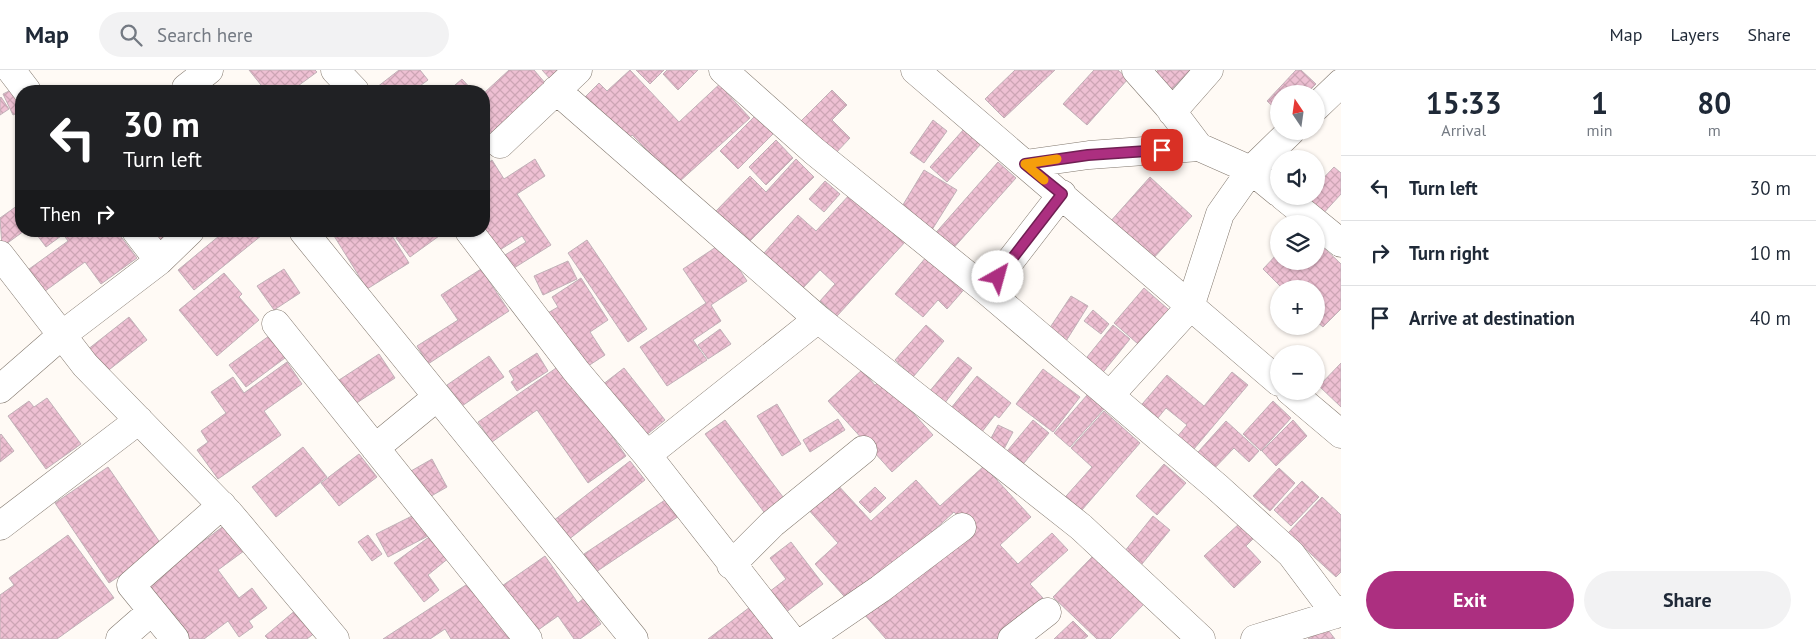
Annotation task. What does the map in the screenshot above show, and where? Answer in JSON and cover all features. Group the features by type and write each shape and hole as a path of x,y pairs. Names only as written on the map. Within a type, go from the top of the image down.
{"street":[{"path":"11,70 22,85"},
{"path":"182,83 209,70"},
{"path":"500,144 578,70"},
{"path":"723,70 814,152 987,291 1110,395 1291,554 1339,612 1255,639"},
{"path":"915,70 1062,194 1270,374"},
{"path":"1136,70 1199,147"},
{"path":"1172,112 1209,70"},
{"path":"1325,98 1341,83 1329,70"},
{"path":"556,90 818,319 1080,527 1202,639"},
{"path":"1110,395 1190,307 1220,214 1251,170 1282,140"},
{"path":"1025,164 1088,155 1199,147 1251,170 1270,186"},
{"path":"987,291 1062,194"},
{"path":"1294,205 1341,243"},
{"path":"141,237 159,261"},
{"path":"0,389 62,335 159,261 184,237"},
{"path":"308,237 634,639"},
{"path":"474,237 576,371 647,455 731,565 791,639"},
{"path":"0,255 85,365 222,505 335,639"},
{"path":"647,455 818,319"},
{"path":"276,324 528,639"},
{"path":"375,448 438,397"},
{"path":"1301,400 1341,434"},
{"path":"0,526 139,420"},
{"path":"731,565 772,524 862,450"},
{"path":"175,639 131,585 222,505"},
{"path":"807,639 880,589 962,527"},
{"path":"120,639 152,611"},
{"path":"1012,639 1047,612"}],"building":[{"path":"249,70 315,70 317,72 299,85 261,85"},
{"path":"399,70 420,70 428,80 421,85 380,85"},
{"path":"509,70 534,70 546,84 490,134 490,87"},
{"path":"542,70 565,70 552,81"},
{"path":"630,70 679,122 724,80 732,88 727,93 750,118 679,182 632,135 624,143 583,99 599,83 607,91"},
{"path":"636,70 664,70 650,84"},
{"path":"667,70 698,70 678,90 663,74"},
{"path":"1015,70 1055,70 1004,118 985,99"},
{"path":"1094,70 1118,70 1128,79 1087,125 1063,104"},
{"path":"1158,70 1191,70 1170,91 1153,75"},
{"path":"1296,70 1301,70 1316,84 1315,85 1282,85"},
{"path":"462,79 468,85 455,85"},
{"path":"13,89 15,94 15,114 13,115 3,94"},
{"path":"832,90 847,105 832,120 850,138 833,156 799,123"},
{"path":"0,98 9,109 0,115"},
{"path":"757,114 775,132 738,169 720,151"},
{"path":"933,120 947,131 924,163 910,153"},
{"path":"964,129 981,144 947,182 930,167"},
{"path":"776,140 793,158 766,185 749,167"},
{"path":"535,159 545,176 517,194 551,245 514,268 505,255 526,242 522,236 495,253 487,237 490,237 490,162 492,160 504,179"},
{"path":"796,159 814,177 747,244 715,212 750,176 766,192"},
{"path":"998,162 1016,178 950,252 932,237"},
{"path":"1334,167 1341,173 1341,194 1322,215 1318,215 1306,205 1325,205 1325,176"},
{"path":"924,170 957,190 930,233 898,213"},
{"path":"1150,177 1192,216 1151,261 1109,223"},
{"path":"825,181 840,194 824,212 809,199"},
{"path":"852,192 906,241 837,316 820,301 835,284 820,270 803,288 764,253 798,215 816,231"},
{"path":"15,207 16,237 2,247 0,218"},
{"path":"38,237 60,237 46,247"},
{"path":"65,237 121,237 137,258 101,284 85,262 41,294 25,272 68,241"},
{"path":"156,237 168,237 160,243"},
{"path":"218,237 260,237 194,290 178,270"},
{"path":"335,237 393,237 409,263 367,289"},
{"path":"397,237 438,237 410,257 396,238"},
{"path":"587,240 647,329 628,342 568,253"},
{"path":"722,243 747,281 711,305 721,321 693,340 707,360 667,386 640,347 706,303 683,269"},
{"path":"1325,249 1341,264 1341,309 1325,325 1325,280 1274,280 1263,269 1270,262 1270,270 1325,270"},
{"path":"927,256 968,285 947,309 938,300 923,317 895,294"},
{"path":"568,261 577,279 543,295 534,276"},
{"path":"284,269 300,293 274,310 257,286"},
{"path":"481,269 509,311 428,364 417,346 458,320 441,295"},
{"path":"224,273 242,294 239,297 259,320 217,356 179,310"},
{"path":"581,278 608,320 590,332 605,355 585,368 546,314 558,307 552,297"},
{"path":"1144,288 1176,316 1146,351 1114,323"},
{"path":"1071,296 1088,306 1063,346 1045,335"},
{"path":"1093,310 1109,324 1101,334 1084,321"},
{"path":"129,317 147,340 105,373 87,350"},
{"path":"926,325 944,341 913,377 895,360"},
{"path":"1113,325 1130,339 1100,376 1083,362"},
{"path":"720,329 731,344 708,359 698,345"},
{"path":"269,336 285,358 246,387 229,365"},
{"path":"537,353 548,371 517,391 511,382 514,380 509,371"},
{"path":"379,354 395,378 352,406 336,382"},
{"path":"489,356 504,377 462,406 447,385"},
{"path":"958,357 972,368 944,404 929,392"},
{"path":"287,362 302,384 264,411 281,435 218,479 197,450 208,442 201,431 226,413 211,392 233,377 244,393"},
{"path":"1341,363 1341,407 1325,392 1325,380"},
{"path":"562,364 626,456 588,483 537,410 492,442 478,422"},
{"path":"624,368 665,420 644,437 602,385"},
{"path":"1043,369 1080,397 1053,432 1016,404"},
{"path":"862,370 875,385 883,379 933,435 892,472 828,401"},
{"path":"1232,372 1248,385 1188,456 1172,443 1187,425 1166,408 1153,424 1137,410 1167,375 1204,406"},
{"path":"977,376 1011,403 999,418 995,415 978,437 947,413"},
{"path":"1088,394 1104,409 1070,447 1054,433"},
{"path":"47,398 81,444 46,469 8,416 29,401 34,407"},
{"path":"1273,401 1291,418 1261,451 1243,434"},
{"path":"777,404 801,444 782,456 757,416"},
{"path":"1104,411 1140,443 1075,518 1059,504 1092,467 1071,448"},
{"path":"838,419 845,430 810,452 803,440"},
{"path":"725,420 786,501 767,516 705,434"},
{"path":"1033,420 1049,433 1019,469 1003,456"},
{"path":"1293,420 1307,436 1276,466 1262,451"},
{"path":"1226,421 1259,451 1249,462 1234,448 1207,476 1190,461"},
{"path":"998,425 1013,432 1004,449 989,442"},
{"path":"0,435 14,451 0,462"},
{"path":"303,447 327,477 276,517 252,487"},
{"path":"359,454 377,477 339,506 321,483"},
{"path":"432,459 447,487 426,499 411,471"},
{"path":"630,461 645,480 568,540 553,521"},
{"path":"1164,464 1186,483 1157,515 1136,496"},
{"path":"984,466 1031,517 1000,545 1018,564 1052,533 1068,550 1030,584 1043,598 997,639 886,639 863,613 969,528 954,512 852,605 815,564 838,543 807,508 835,482 871,521 916,480 940,506"},
{"path":"108,467 163,547 109,583 55,503"},
{"path":"1279,468 1295,483 1270,511 1253,496"},
{"path":"1302,481 1319,497 1291,526 1274,510"},
{"path":"875,487 886,498 870,513 859,502"},
{"path":"1322,497 1341,515 1341,572 1336,577 1288,533"},
{"path":"668,498 679,516 596,572 584,554"},
{"path":"416,514 428,536 388,557 376,534"},
{"path":"1153,516 1170,530 1137,570 1120,557"},
{"path":"229,522 248,548 218,570 239,598 252,588 267,608 249,621 253,627 239,637 228,621 204,639 189,639 147,583"},
{"path":"1240,523 1254,538 1246,546 1261,562 1234,588 1204,556"},
{"path":"433,534 450,557 428,575 439,590 424,602 394,563"},
{"path":"68,535 114,598 57,639 0,639 0,595 14,585 9,578"},
{"path":"368,535 382,554 372,561 358,542"},
{"path":"791,542 823,584 785,613 769,592 786,579 770,558"},
{"path":"1094,555 1144,604 1110,639 1097,639 1053,597"},
{"path":"545,556 578,603 584,598 601,624 580,639 574,639 558,616 531,635 499,588"},
{"path":"472,581 510,639 451,639 445,629 430,639 383,639"},
{"path":"754,604 781,639 708,639"},
{"path":"297,609 316,632 307,639 268,639 265,636"},
{"path":"1073,621 1088,636 1084,639 1054,639"},
{"path":"1325,626 1335,639 1308,639"}],"slow traffic":[{"path":"1044,180 1025,164 1057,159"}],"route":[{"path":"998,277 1062,194 1025,164 1088,155 1162,150"}]}
